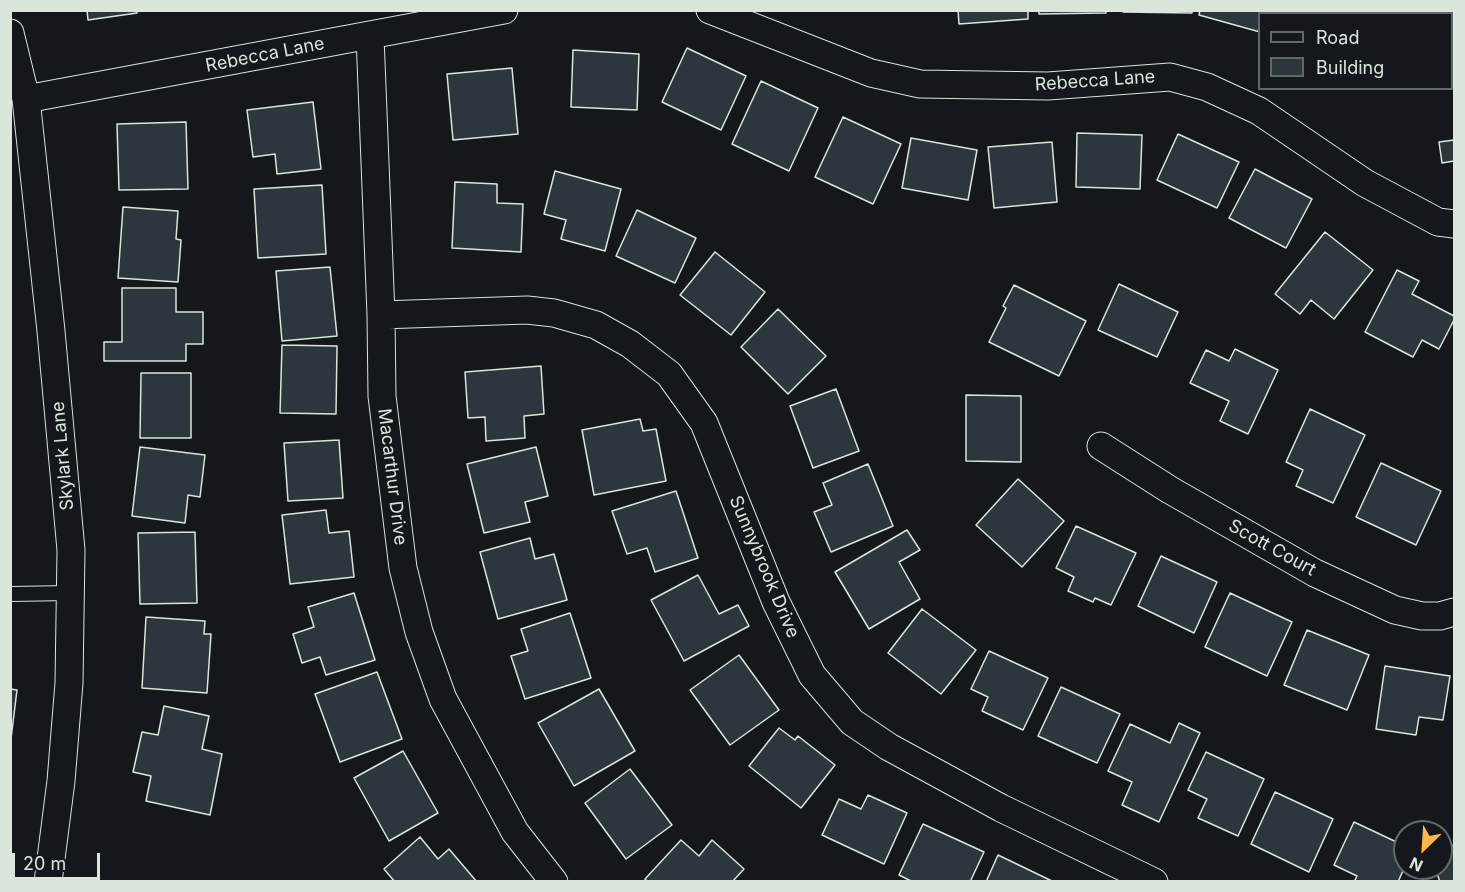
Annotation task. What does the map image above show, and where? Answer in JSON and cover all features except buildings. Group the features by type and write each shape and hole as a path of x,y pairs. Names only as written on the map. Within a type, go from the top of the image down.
{"street":[{"name":"Rebecca Lane","path":"26,99 504,10"},
{"name":"Rebecca Lane","path":"711,10 871,73 920,84 1048,86 1170,76 1208,87 1259,111 1365,183 1438,222 1455,224"},
{"name":"Skylark Lane","path":"10,33 26,99 51,331 71,550 69,683 61,781 48,882"},
{"name":"Macarthur Drive","path":"370,36 382,396 403,568 419,632 443,699 515,832 554,882"},
{"name":"Sunnybrook Drive","path":"381,315 536,311 554,313 596,325 630,344 669,374 704,423 776,602 812,675 852,722 889,747 991,802 1154,882"},
{"name":"Scott Court","path":"1101,446 1170,490 1315,573 1395,610 1422,616 1440,616 1455,612"}],"lane":[{"path":"10,594 70,593"}]}
